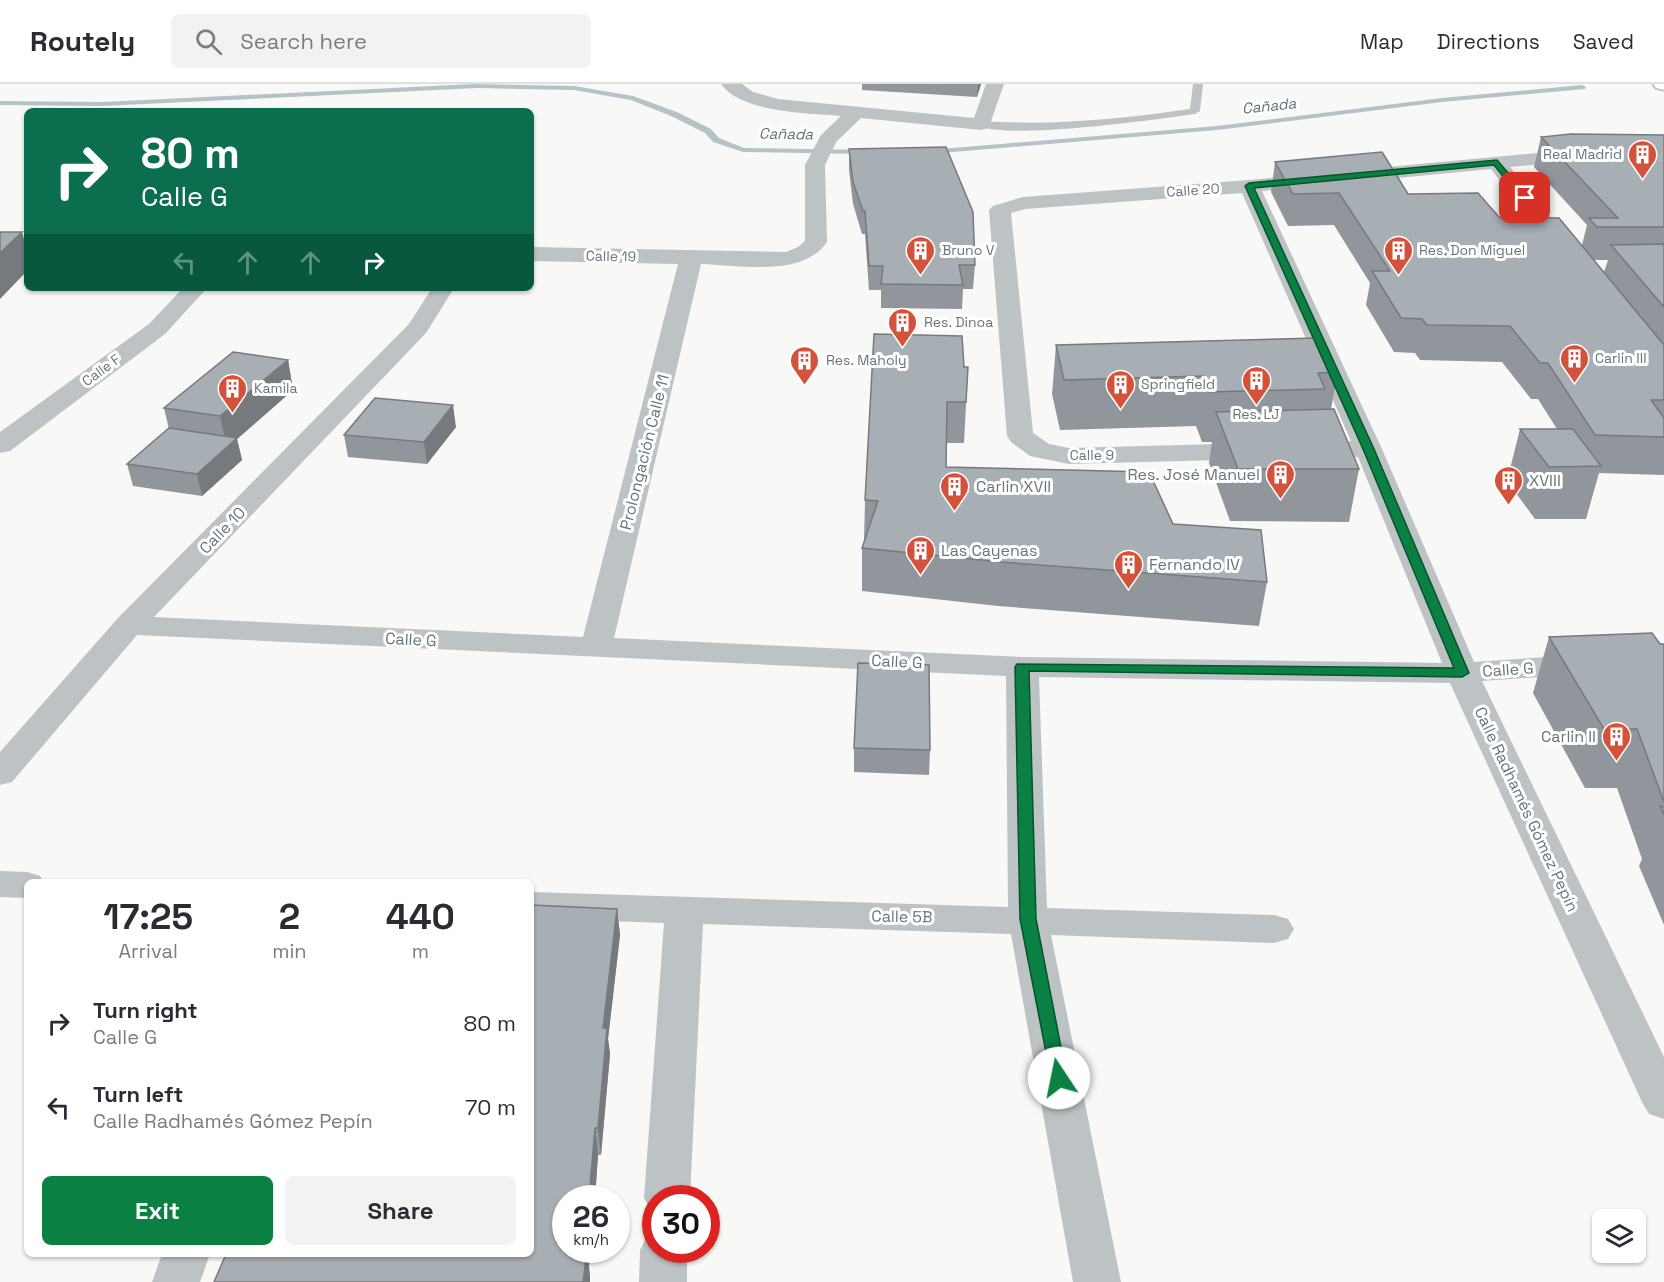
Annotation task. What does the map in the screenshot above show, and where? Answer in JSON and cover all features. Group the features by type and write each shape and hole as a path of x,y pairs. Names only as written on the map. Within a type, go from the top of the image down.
{"street":[{"path":"730,84 747,96 778,104 854,114 981,124 995,84"},
{"name":"Calle 19","path":"534,254 789,259 806,252 816,242 815,165 828,139 854,114"},
{"name":"Calle 20","path":"1008,206 1664,147"},
{"path":"1497,163 1581,269"},
{"name":"Calle Radhamés Gómez Pepín","path":"1249,186 1368,449 1462,673 1664,1102"},
{"name":"Calle 9","path":"1008,206 1000,210 1020,436 1040,450 1072,464 1368,449"},
{"name":"Prolongación Calle 11","path":"596,647 691,257"},
{"name":"Calle F","path":"0,445 157,329 193,291"},
{"name":"Calle 10","path":"0,774 129,625 418,328 441,291"},
{"name":"Calle G","path":"129,625 1022,667 1462,673 1664,659"},
{"path":"1022,667 1028,919 1097,1282"},
{"path":"0,884 24,885"},
{"name":"Calle 5B","path":"534,905 1028,919 1274,929"},
{"path":"669,1185 684,911"},
{"path":"176,1282 185,1257"},
{"path":"663,1282 664,1263"}],"lane":[{"path":"981,124 1069,127 1196,111 1198,84"}],"building":[{"path":"1571,134 1664,135 1664,227 1597,227 1589,218 1618,218 1541,137"},
{"path":"946,147 973,212 975,265 959,265 963,285 881,284 883,266 869,266 865,211 863,211 853,182 849,149"},
{"path":"1382,152 1408,194 1478,193 1499,217 1559,218 1664,345 1664,400 1651,400 1664,418 1664,437 1595,435 1548,363 1540,363 1510,326 1427,325 1422,319 1401,318 1372,271 1390,271 1339,193 1293,194 1275,162"},
{"path":"0,232 22,232 0,253"},
{"path":"1664,244 1664,307 1611,245"},
{"path":"874,334 962,336 964,367 968,367 966,402 947,402 946,467 1149,472 1173,524 1261,530 1267,582 1001,562 862,548 878,501 865,500"},
{"path":"1316,338 1338,372 1318,373 1325,389 1209,392 1203,376 1064,380 1056,345"},
{"path":"233,352 288,360 220,416 164,408"},
{"path":"375,398 453,405 424,442 344,435"},
{"path":"1334,409 1359,469 1238,469 1216,412"},
{"path":"169,428 237,438 197,474 127,464"},
{"path":"1520,429 1573,429 1601,466 1549,467"},
{"path":"1652,633 1660,644 1664,644 1664,802 1637,729 1604,729 1549,637"},
{"path":"858,663 929,665 930,750 854,748"},
{"path":"534,905 617,909 603,1028 607,1028 590,1185 552,1185 552,1263 585,1263 583,1282 214,1282 225,1257 534,1257"}],"waterway":[{"name":"Cañada","path":"0,103 102,104 478,86 574,88 633,98 674,114 708,131 716,140 743,150 865,152"},
{"name":"Cañada","path":"929,152 1217,128 1442,100 1582,87"}],"place":[{"name":"Real Madrid","path":"1643,180"},
{"name":"Bruno V","path":"921,276"},
{"name":"Res. Don Miguel","path":"1398,276"},
{"name":"Res. Dinoa","path":"903,348"},
{"name":"Carlin III","path":"1574,384"},
{"name":"Res. Maholy","path":"805,386"},
{"name":"Res. LJ","path":"1256,406"},
{"name":"Springfield","path":"1120,410"},
{"name":"Kamila","path":"233,414"},
{"name":"Res. José Manuel","path":"1281,500"},
{"name":"XVIII","path":"1508,506"},
{"name":"Carlin XVII","path":"955,512"},
{"name":"Las Cayenas","path":"920,576"},
{"name":"Fernando IV","path":"1128,590"},
{"name":"Carlin II","path":"1617,762"}],"route":[{"path":"1059,1078 1028,919 1022,667 1462,673 1368,449 1249,186 1497,163 1525,198"}]}
